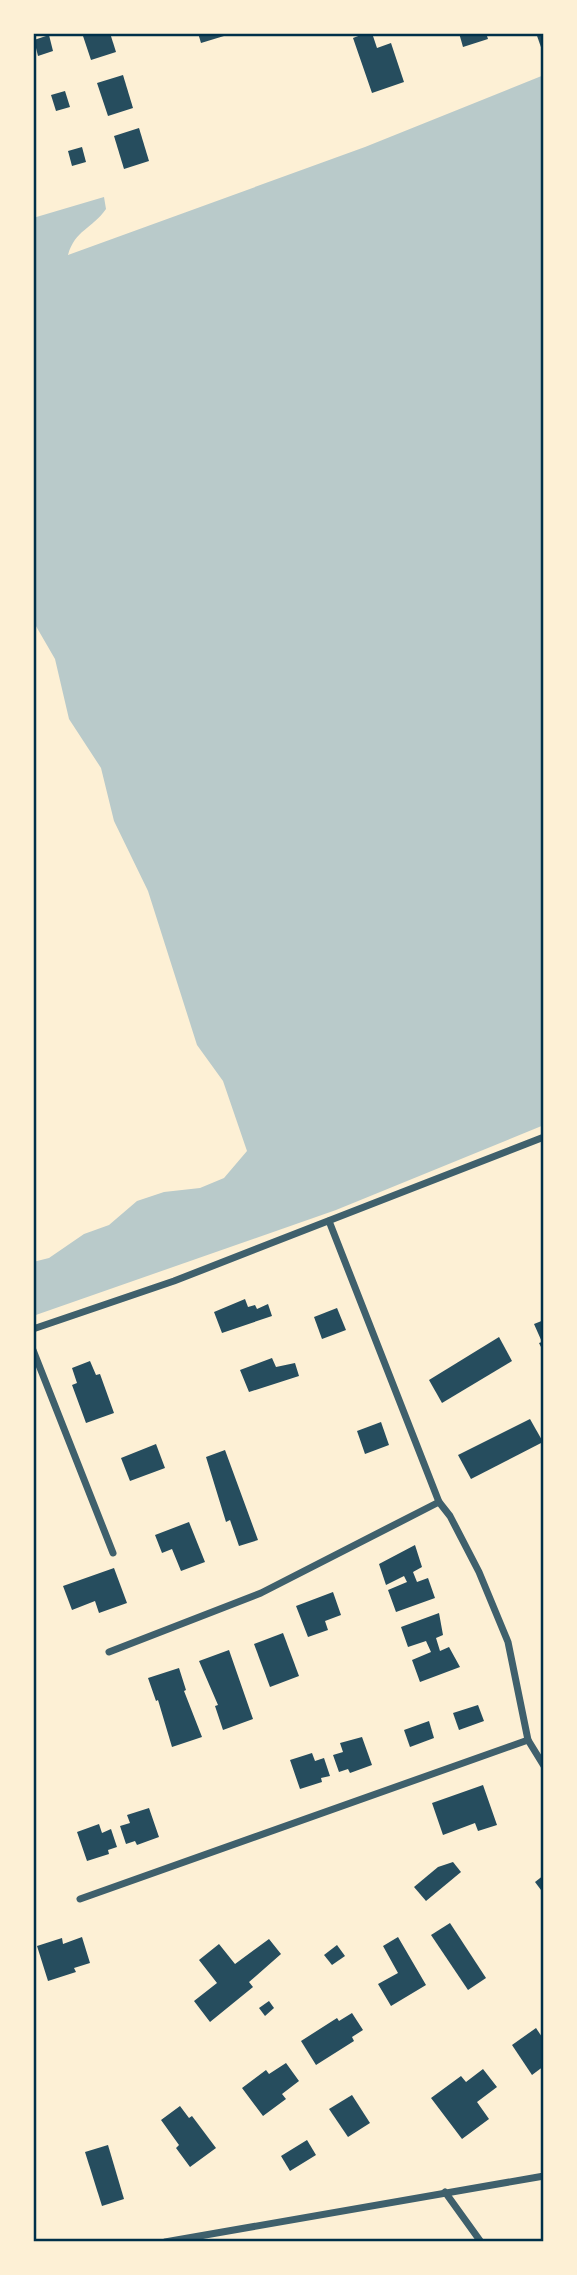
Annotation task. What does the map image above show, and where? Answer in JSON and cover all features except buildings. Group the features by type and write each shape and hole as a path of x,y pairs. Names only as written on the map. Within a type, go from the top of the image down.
{"street":[{"path":"33,1329 174,1281 544,1137"},
{"path":"329,1221 439,1502 450,1516 479,1572 508,1642 528,1740 544,1766"},
{"path":"33,1350 113,1553"},
{"path":"108,1652 261,1593 439,1502"},
{"path":"80,1899 528,1740"},
{"path":"165,2242 544,2176"},
{"path":"445,2192 481,2242"}],"shaded area":[{"path":"544,75 544,1125 336,1210 33,1316 33,1262 49,1258 84,1234 109,1225 137,1201 164,1192 200,1188 224,1178 247,1151 223,1081 197,1045 148,891 114,821 101,768 69,719 55,659 33,621 33,218 104,197 106,209 79,235 68,255 365,147"}]}
